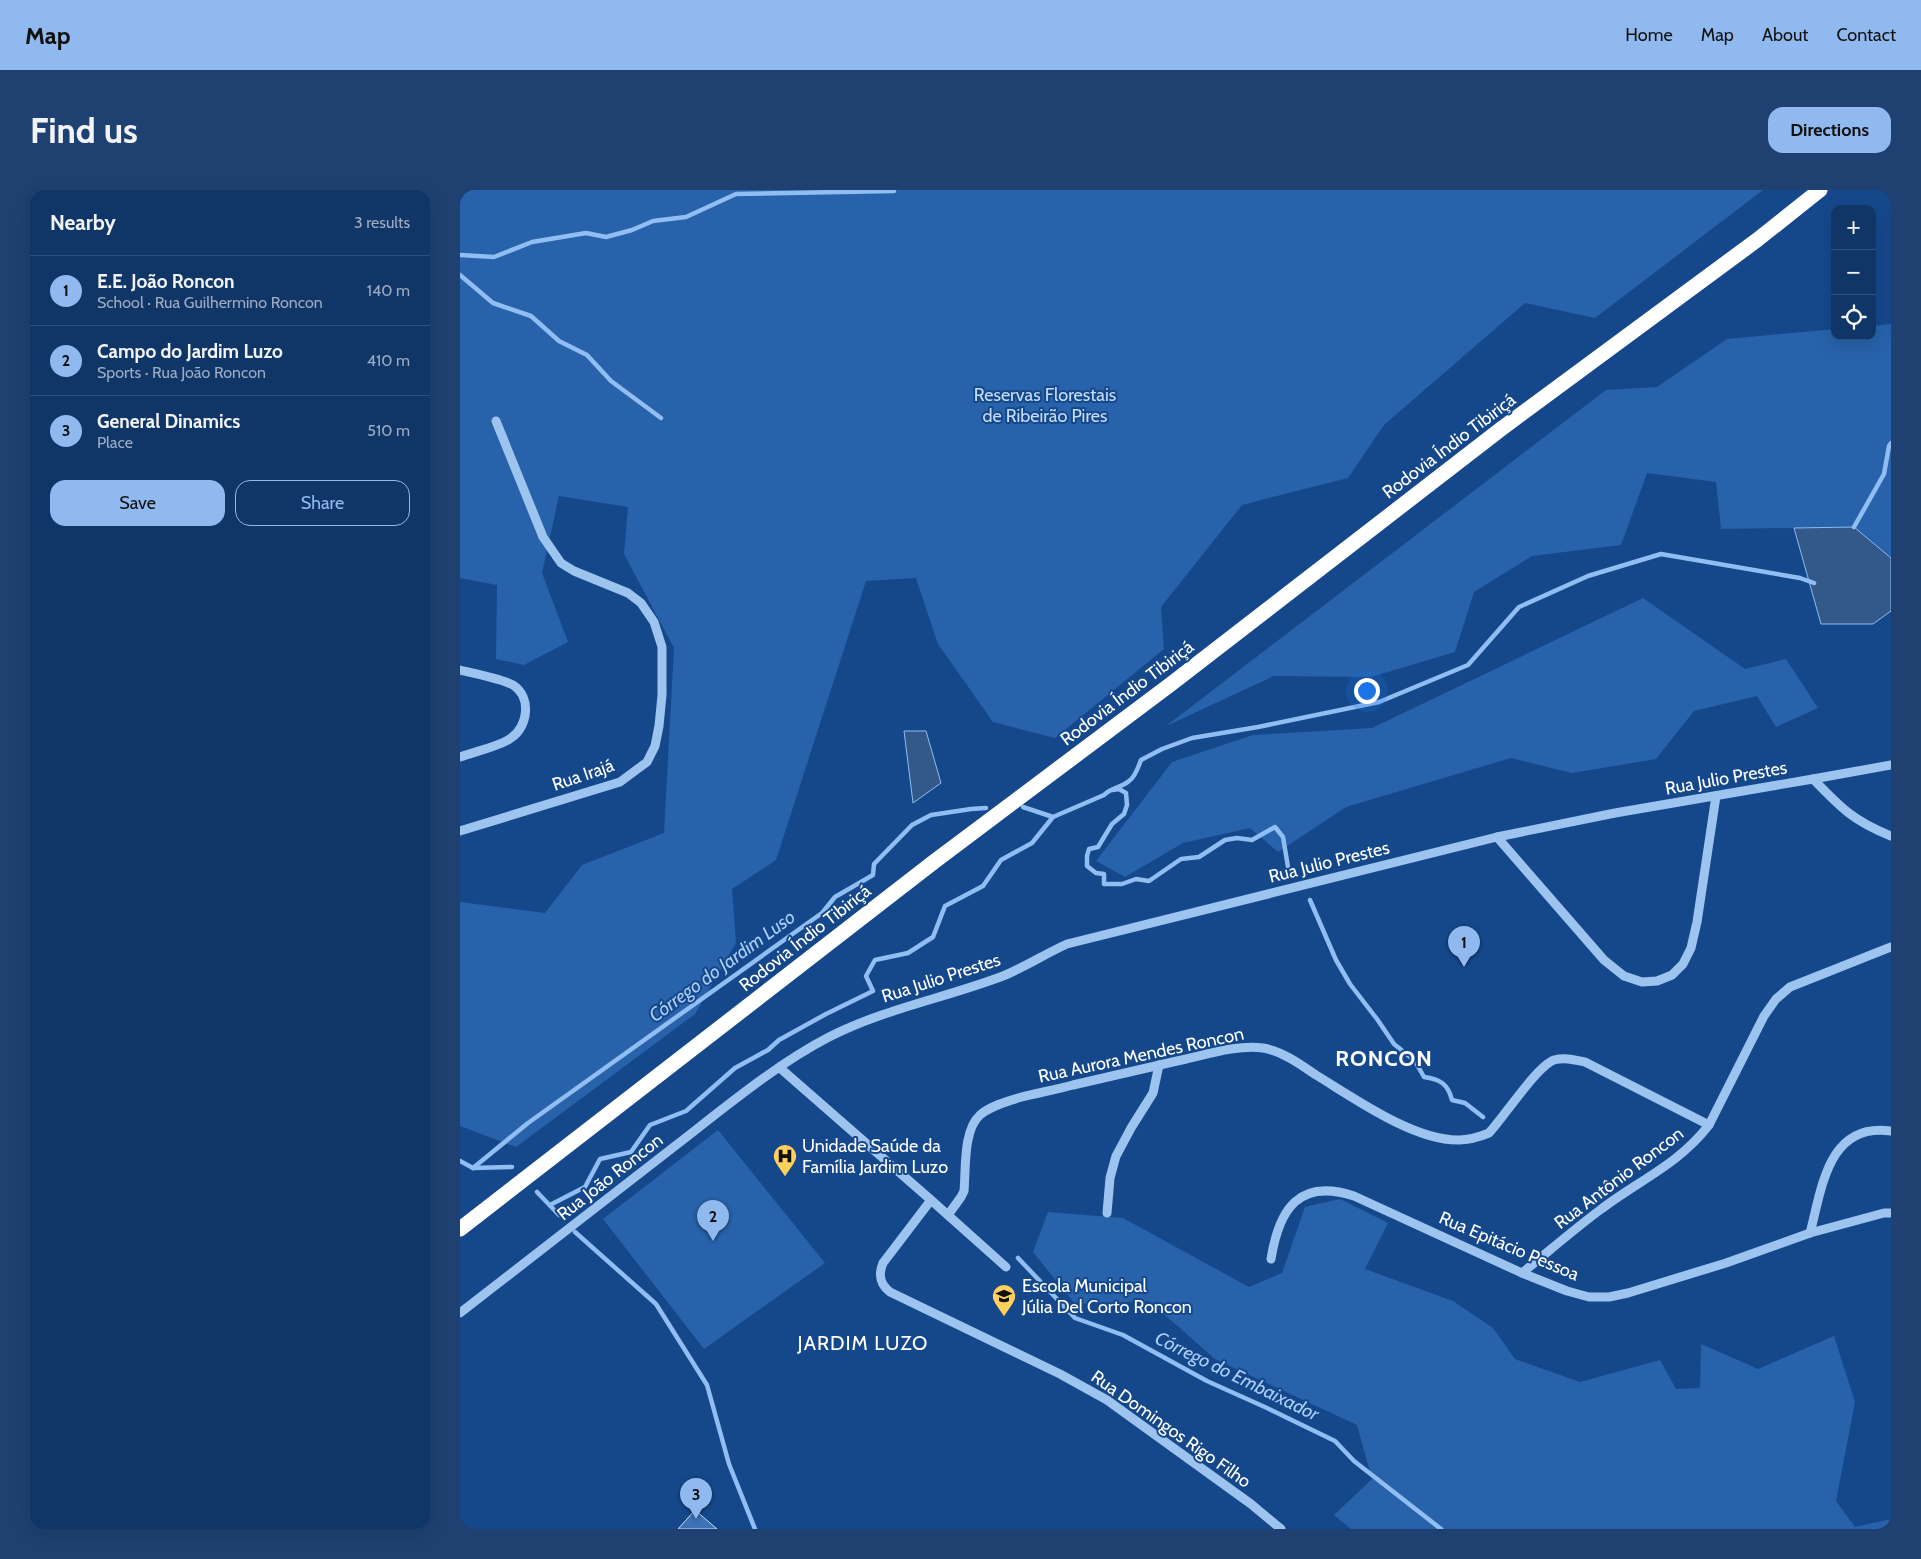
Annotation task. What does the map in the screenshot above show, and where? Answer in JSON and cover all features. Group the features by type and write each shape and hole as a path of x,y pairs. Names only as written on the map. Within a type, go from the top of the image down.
{"highway":[{"name":"Rodovia Índio Tibiriçá","path":"460,1229 935,861 1171,684 1493,435 1757,240 1820,190"}],"street":[{"name":"Rua Irajá","path":"460,831 620,782 646,762 655,746 662,695 662,647 654,622 641,603 628,593 574,571 561,562 542,537 496,421"},
{"path":"460,670 513,685 522,695 526,707 526,716 522,728 511,739 460,757"},
{"path":"1813,779 1891,765"},
{"name":"Rua Julio Prestes","path":"780,1068 829,1037 865,1021 1002,976 1067,944 1497,837 1813,779 1845,812 1862,824 1891,836"},
{"path":"1497,837 1604,960 1624,976 1642,982 1657,981 1672,975 1683,964 1691,948 1697,922 1716,796"},
{"name":"Rua Antônio Roncon","path":"1522,1273 1601,1209 1677,1158 1697,1140 1709,1125 1764,1016 1776,998 1790,987 1891,947"},
{"name":"Rua Aurora Mendes Roncon","path":"948,1215 964,1191 969,1135 973,1124 981,1115 994,1107 1019,1098 1223,1051 1262,1048 1276,1051 1294,1060 1363,1104 1417,1131 1441,1139 1460,1140 1477,1138 1488,1133 1542,1068 1554,1060 1569,1058 1585,1062 1709,1125"},
{"path":"1107,1213 1110,1178 1116,1156 1131,1128 1154,1093 1159,1065"},
{"path":"780,1068 1006,1267"},
{"name":"Rua João Roncon","path":"460,1313 732,1102 780,1068"},
{"path":"1810,1233 1826,1170 1835,1153 1847,1140 1864,1132 1891,1131"},
{"name":"Rua Epitácio Pessoa","path":"1271,1259 1274,1240 1280,1224 1290,1207 1302,1196 1321,1190 1338,1190 1354,1196 1522,1273 1566,1291 1589,1296 1609,1297 1628,1293 1717,1265 1810,1233 1891,1212"},
{"name":"Rua Domingos Rigo Filho","path":"931,1200 883,1263 880,1271 880,1280 884,1287 890,1292 1060,1374 1107,1400 1251,1504 1281,1529"}],"green space":[{"name":"Reservas Florestais de Ribeirão Pires","path":"460,190 1763,190 1595,318 1525,303 1384,425 1348,478 1242,505 1161,607 1164,649 1055,738 993,722 938,644 916,578 866,581 776,860 732,889 736,943 695,1014 516,1147 460,1126 460,902 545,913 582,865 664,833 674,648 624,554 628,507 559,496 542,573 568,642 524,665 496,659 497,585 460,578"},
{"path":"1891,324 1891,558 1854,527 1721,529 1716,482 1647,473 1621,545 1532,556 1474,592 1455,652 1371,677 1274,676 1166,726 1606,390 1657,387 1727,339 1831,329 1831,340 1876,340 1876,326"},
{"path":"1643,598 1745,669 1786,659 1818,708 1776,727 1757,696 1694,711 1656,759 1572,773 1511,758 1346,807 1278,852 1250,828 1183,843 1125,877 1096,861 1172,762 1253,735 1372,728"},
{"path":"718,1130 825,1263 704,1349 603,1219"},
{"path":"1340,1199 1388,1223 1365,1269 1453,1301 1493,1328 1515,1359 1580,1382 1660,1360 1676,1389 1700,1388 1701,1344 1758,1369 1834,1336 1855,1402 1836,1501 1855,1527 1891,1519 1891,1529 1351,1529 1334,1515 1372,1479 1357,1425 1215,1359 1149,1301 1075,1304 1033,1252 1048,1212 1123,1218 1249,1287 1282,1273 1305,1207"}],"shaded area":[{"path":"1854,527 1891,558 1891,611 1873,624 1821,624 1794,528"},
{"path":"904,731 926,731 941,783 913,803"}],"building":[{"path":"695,1510 717,1529 678,1529"}],"waterway":[{"path":"460,255 494,257 532,242 586,233 606,237 632,230 653,221 686,217 736,194 894,191"},
{"path":"460,275 493,303 531,316 559,341 587,355 611,381 661,418"},
{"name":"Córrego do Jardim Luso","path":"1854,527 1884,474 1891,443"},
{"name":"Córrego do Jardim Luso","path":"550,1205 585,1187 600,1159 631,1152 650,1125 686,1111 735,1068 768,1050 779,1040 873,991 866,976 875,960 908,953 933,937 945,906 983,886 1001,860 1032,843 1053,817 1104,795 1110,790 1126,783 1133,777 1141,760 1162,749 1192,738 1258,727 1379,702 1468,665 1519,607 1588,576 1661,554 1800,578 1814,583"},
{"path":"1113,790 1119,789 1126,793 1127,805 1124,814 1112,824 1098,847 1089,849 1087,856 1087,866 1096,873 1104,874 1104,884 1122,884 1136,879 1149,881 1181,859 1199,857 1225,840 1237,838 1252,840 1275,827 1283,837 1288,867"},
{"path":"1023,807 1053,817"},
{"name":"Córrego do Jardim Luso","path":"473,1168 528,1123 822,913 835,897 873,875 874,864 912,825 931,815 986,808"},
{"path":"1310,900 1336,960 1350,984 1394,1044 1415,1061 1424,1077 1435,1079 1446,1086 1452,1100 1465,1103 1483,1117"},
{"path":"460,1161 473,1168 512,1167"},
{"name":"Córrego do Jardim Luso","path":"537,1192 559,1215"},
{"path":"575,1232 656,1304 707,1385 729,1464 755,1529"},
{"name":"Córrego do Embaixador","path":"1018,1258 1075,1318 1123,1335 1207,1381 1335,1441 1354,1461 1441,1529"}],"place":[{"name":"E.E. João Roncon","path":"1464,967"},
{"name":"Unidade Saúde da Família Jardim Luzo","path":"785,1177"},
{"name":"Campo do Jardim Luzo","path":"713,1241"},
{"name":"Escola Municipal Júlia Del Corto Roncon","path":"1004,1317"},
{"name":"General Dinamics","path":"696,1519"}],"district":[{"name":"RONCON","path":"1384,1058"},
{"name":"JARDIM LUZO","path":"863,1343"}]}
